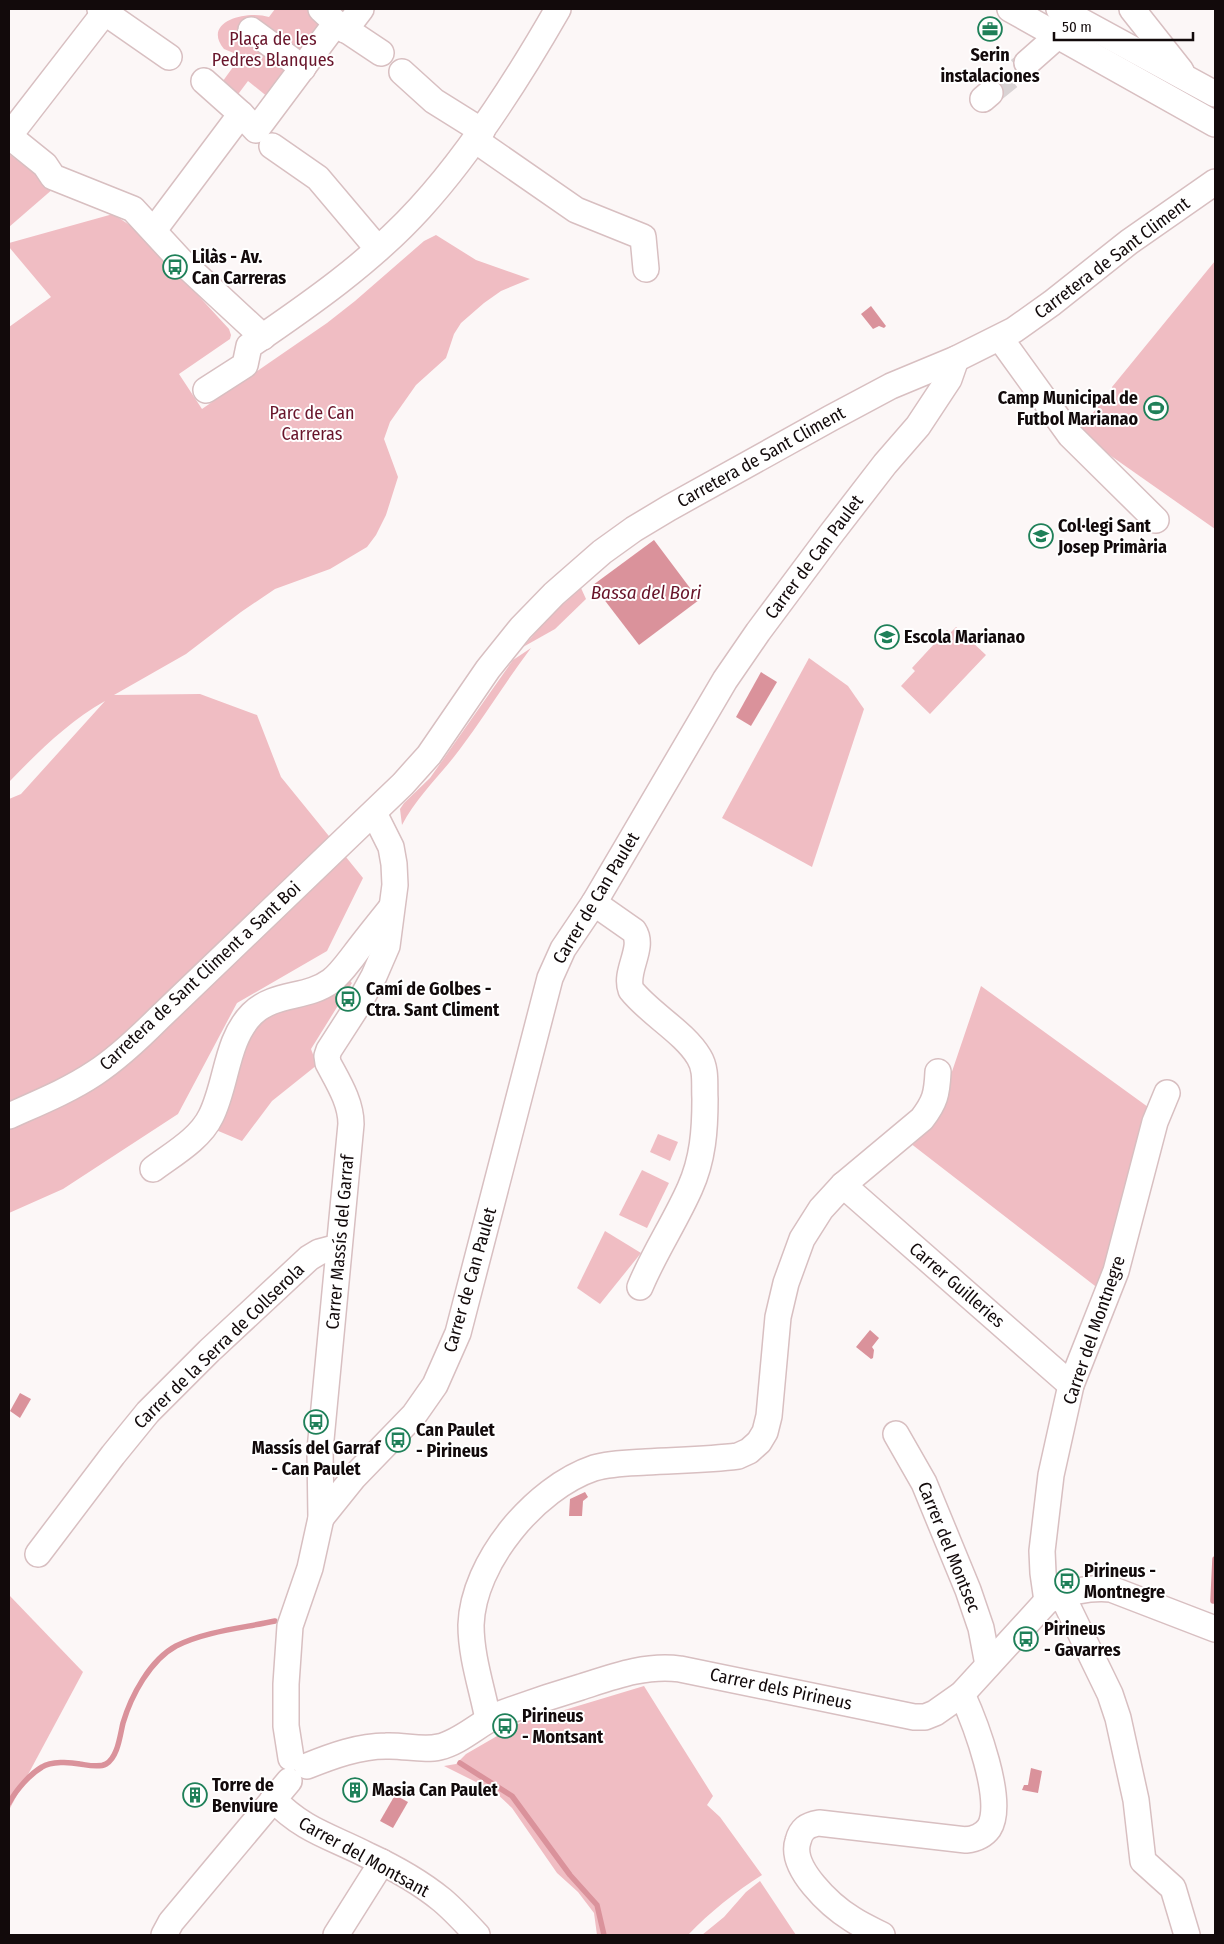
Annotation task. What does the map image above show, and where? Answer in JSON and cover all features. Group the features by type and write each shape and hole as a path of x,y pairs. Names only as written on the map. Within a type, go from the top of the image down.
{"street":[{"path":"154,230 256,130 303,68 334,21 362,9"},
{"path":"206,390 245,365 249,346 316,300 378,249 420,208 478,136 557,9"},
{"path":"1010,9 1215,124"},
{"path":"1132,9 1187,79"},
{"path":"169,57 102,10 9,136 45,165 53,177 133,209 181,261 244,322 263,337"},
{"path":"1027,63 1058,36 1075,12 1215,94"},
{"path":"334,21 381,53"},
{"path":"251,30 303,68"},
{"path":"402,72 434,101 478,136 576,210 642,237 646,269"},
{"path":"204,81 256,130 318,178 378,249"},
{"name":"Carretera de Sant Climent","path":"374,812 429,755 488,669 521,628 554,594 602,552 634,529 669,508 831,418 903,380 956,359 1014,330 1052,303 1129,242 1215,182"},
{"path":"1000,338 1070,434 1156,520"},
{"name":"Carrer de Can Paulet","path":"321,1518 358,1474 414,1415 435,1385 446,1362 458,1333 550,978 564,949 594,903 725,680 758,632 884,464 918,426 949,379 956,359"},
{"path":"903,380 918,402 921,414 918,426"},
{"name":"Carrer Massís del Garraf","path":"320,1475 320,1450 351,1114 348,1102 328,1063 327,1056 374,976 387,946 396,885 391,847 374,812"},
{"name":"Carretera de Sant Climent a Sant Boi","path":"9,1116 63,1092 96,1073 128,1047 374,812"},
{"path":"594,903 634,931 637,936 636,950 628,982 631,990 691,1047 700,1058 704,1070 705,1124 699,1164 691,1187 647,1269 640,1287"},
{"path":"153,1168 202,1130 211,1116 236,1039 251,1015 261,1006 272,1000 314,990 331,981 393,906"},
{"path":"352,957 374,976"},
{"path":"488,1719 474,1655 471,1625 475,1599 506,1538 518,1521 533,1506 572,1478 594,1468 617,1464 738,1456 749,1451 759,1442 765,1432 768,1416 775,1337 786,1283 802,1239 821,1209 843,1185 922,1119 932,1106 937,1092 938,1072"},
{"name":"Carrer del Montnegre","path":"1168,1093 1155,1122 1116,1271 1072,1385 1050,1475 1043,1541 1043,1573 1055,1598 1110,1694 1118,1718 1136,1800 1143,1861 1173,1888 1187,1935"},
{"name":"Carrer Guilleries","path":"843,1185 1072,1385"},
{"name":"Carrer de la Serra de Collserola","path":"38,1554 148,1412 209,1351 309,1258 319,1252 338,1247"},
{"name":"Carrer del Montsec","path":"896,1434 924,1483 968,1590 980,1628 988,1666"},
{"path":"320,1450 326,1463 334,1470 358,1474"},
{"name":"Carrer de Can Paulet","path":"290,1776 286,1737 286,1684 290,1626 310,1568 321,1518 320,1475"},
{"path":"1055,1598 1103,1588 1111,1589 1215,1629"},
{"name":"Carrer dels Pirineus","path":"290,1776 334,1756 375,1746 430,1749 442,1746 453,1742 488,1719 531,1702 608,1678 652,1668 668,1667 914,1717 925,1717 935,1713 962,1694 1055,1598"},
{"path":"882,1935 853,1920 822,1894 800,1864 796,1849 797,1842 802,1831 809,1825 819,1822 966,1840 974,1839 989,1829 993,1820 994,1809 988,1769 981,1739 962,1694"},
{"path":"164,1935 171,1922 290,1776"},
{"name":"Carrer del Montsant","path":"290,1776 287,1813 303,1825 382,1862 441,1900 477,1935"},
{"path":"336,1935 382,1862"}],"green space":[{"name":"Plaça de les Pedres Blanques","path":"275,9 307,9 330,27 274,102 248,81 236,97 220,85 241,56 224,49 218,39 218,31 230,20 250,15 269,17"},
{"path":"9,154 54,188 9,227"},
{"name":"Parc de Can Carreras","path":"113,214 140,232 229,329 230,339 179,374 202,409 327,323 424,241 436,235 476,260 530,279 501,291 461,323 454,334 446,358 416,385 390,422 384,439 398,477 386,515 376,535 367,547 330,569 275,589 186,654 114,695 200,694 257,715 281,777 363,878 327,951 237,1003 178,1114 63,1189 9,1213 9,799 21,794 105,701 66,728 9,782 9,327 51,297 9,247 9,243"},
{"name":"Camp Municipal de Futbol Marianao","path":"1215,261 1215,529 1094,444 1081,427"},
{"path":"581,588 586,599 555,629 523,647 549,617"},
{"path":"956,627 986,655 930,714 901,686 915,671 912,668 947,630 950,633"},
{"path":"531,648 453,759 408,814 402,825 400,809 404,803 430,778 513,660"},
{"path":"809,658 848,686 864,709 812,867 722,818"},
{"path":"349,980 352,983 311,1049 317,1065 272,1101 242,1141 216,1130 245,1049 255,1029 266,1016"},
{"path":"981,986 1148,1107 1099,1289 910,1143 941,1104"},
{"path":"658,1134 678,1142 670,1161 650,1152"},
{"path":"642,1170 669,1183 647,1228 619,1215"},
{"path":"605,1231 641,1253 600,1304 577,1288"},
{"path":"9,1595 83,1672 9,1810"},
{"path":"644,1686 713,1796 707,1805 720,1817 762,1875 723,1903 688,1935 597,1935 594,1913 578,1892 557,1873 512,1808 494,1791 444,1766 456,1764 466,1754 518,1724"},
{"path":"760,1881 796,1935 702,1935 724,1917 746,1892"}],"water":[{"path":"871,306 886,326 884,328 879,326 873,329 861,314"},
{"name":"Bassa del Bori","path":"654,540 699,600 639,645 593,585"},
{"path":"761,672 777,682 751,726 736,717"},
{"path":"870,1330 879,1338 872,1347 874,1350 873,1358 871,1359 856,1347"},
{"path":"20,1393 31,1399 20,1418 10,1411"},
{"path":"585,1492 588,1497 583,1501 582,1516 569,1516 570,1499"},
{"path":"1031,1768 1042,1771 1038,1793 1022,1790 1024,1785 1028,1785"},
{"path":"395,1795 408,1802 393,1828 380,1821"}],"waterway":[{"path":"1213,1601 1215,1559"},
{"path":"9,1803 28,1778 46,1765 66,1762 100,1766 110,1761 116,1751 123,1723 136,1690 150,1669 167,1652 176,1646 200,1637 225,1630 275,1621"},
{"path":"460,1763 512,1796 570,1875 597,1905 604,1935"}],"tunnel":[{"path":"990,93 1027,63"}],"place":[{"name":"Serin instalaciones","path":"990,29"},
{"name":"Lilàs - Av. Can Carreras","path":"175,267"},
{"name":"Camp Municipal de Futbol Marianao","path":"1156,408"},
{"name":"Col·legi Sant Josep Primària","path":"1041,536"},
{"name":"Escola Marianao","path":"887,637"},
{"name":"Camí de Golbes - Ctra. Sant Climent","path":"348,999"},
{"name":"Massís del Garraf - Can Paulet","path":"316,1422"},
{"name":"Can Paulet - Pirineus","path":"398,1440"},
{"name":"Pirineus - Montnegre","path":"1067,1581"},
{"name":"Pirineus - Gavarres","path":"1026,1639"},
{"name":"Pirineus - Montsant","path":"505,1726"},
{"name":"Masia Can Paulet","path":"355,1790"},
{"name":"Torre de Benviure","path":"195,1795"}]}
